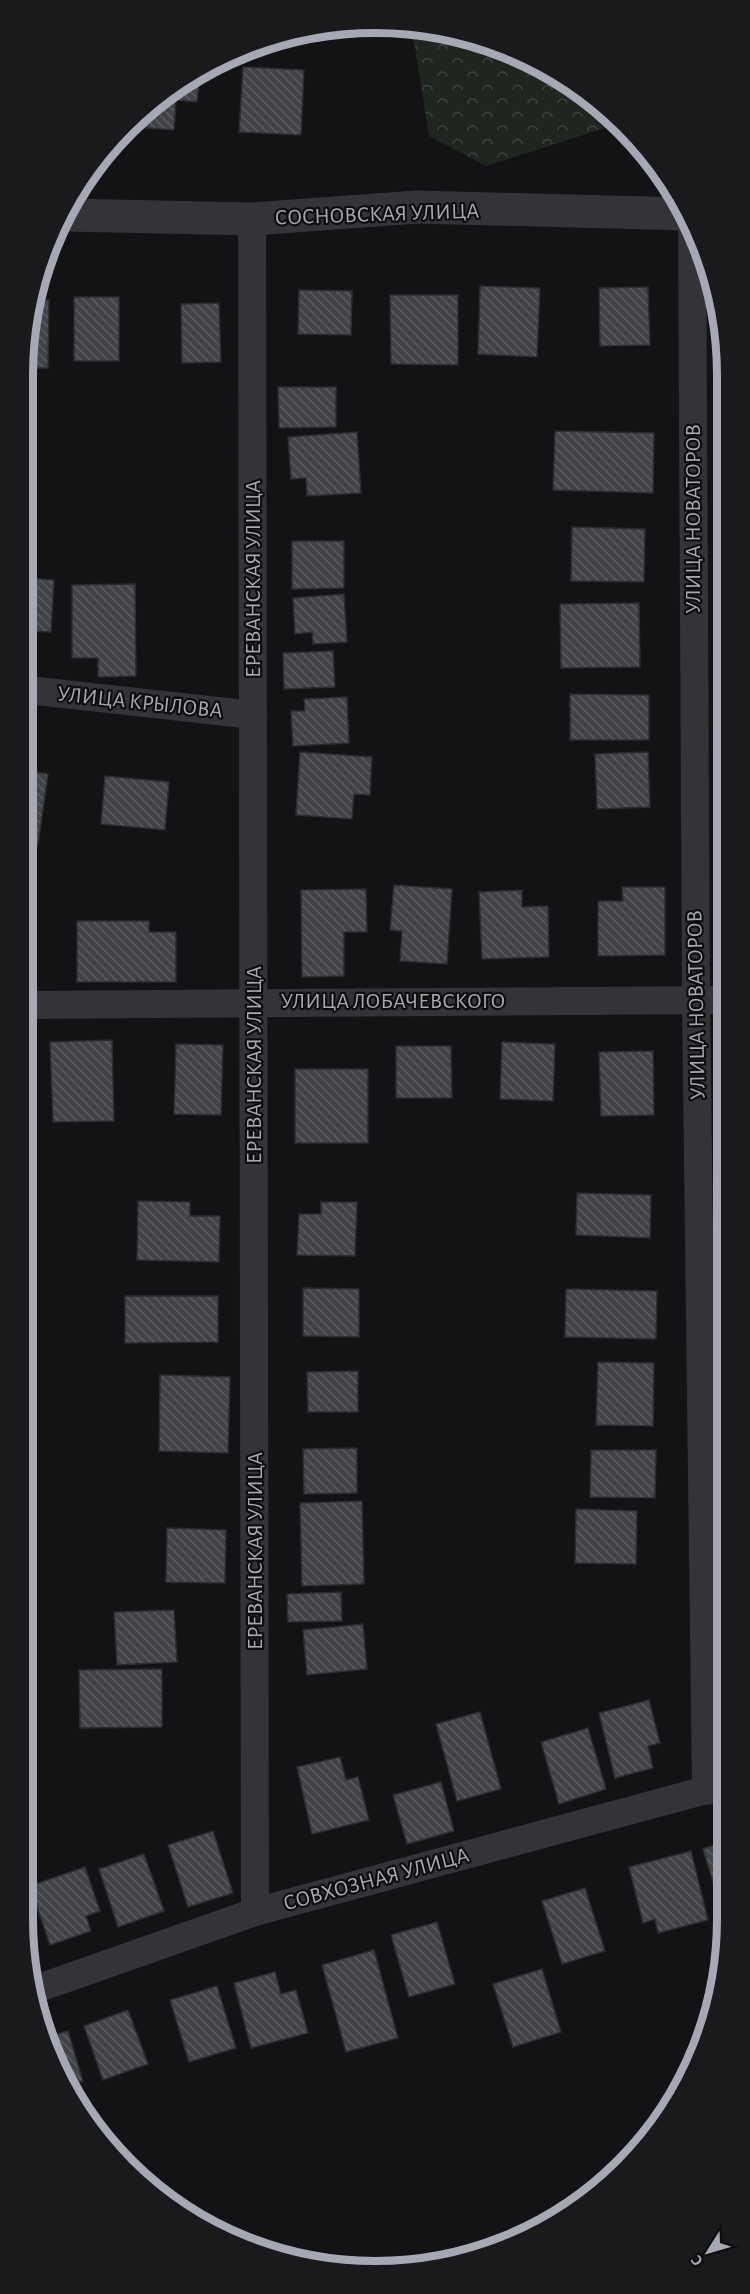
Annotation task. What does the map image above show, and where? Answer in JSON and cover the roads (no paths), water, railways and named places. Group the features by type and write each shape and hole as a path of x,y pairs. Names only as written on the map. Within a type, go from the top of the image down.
{"street":[{"name":"СОСНОВСКАЯ УЛИЦА","path":"73,215 252,219 417,207 676,214"},
{"name":"ЕРЕВАНСКАЯ УЛИЦА","path":"252,219 255,1912"},
{"name":"УЛИЦА НОВАТОРОВ","path":"693,248 709,1000 713,1788"},
{"name":"УЛИЦА КРЫЛОВА","path":"33,691 253,715"},
{"name":"УЛИЦА ЛОБАЧЕВСКОГО","path":"33,1005 709,1000"},
{"name":"СОВХОЗНАЯ УЛИЦА","path":"40,1987 255,1912 713,1788"}]}
